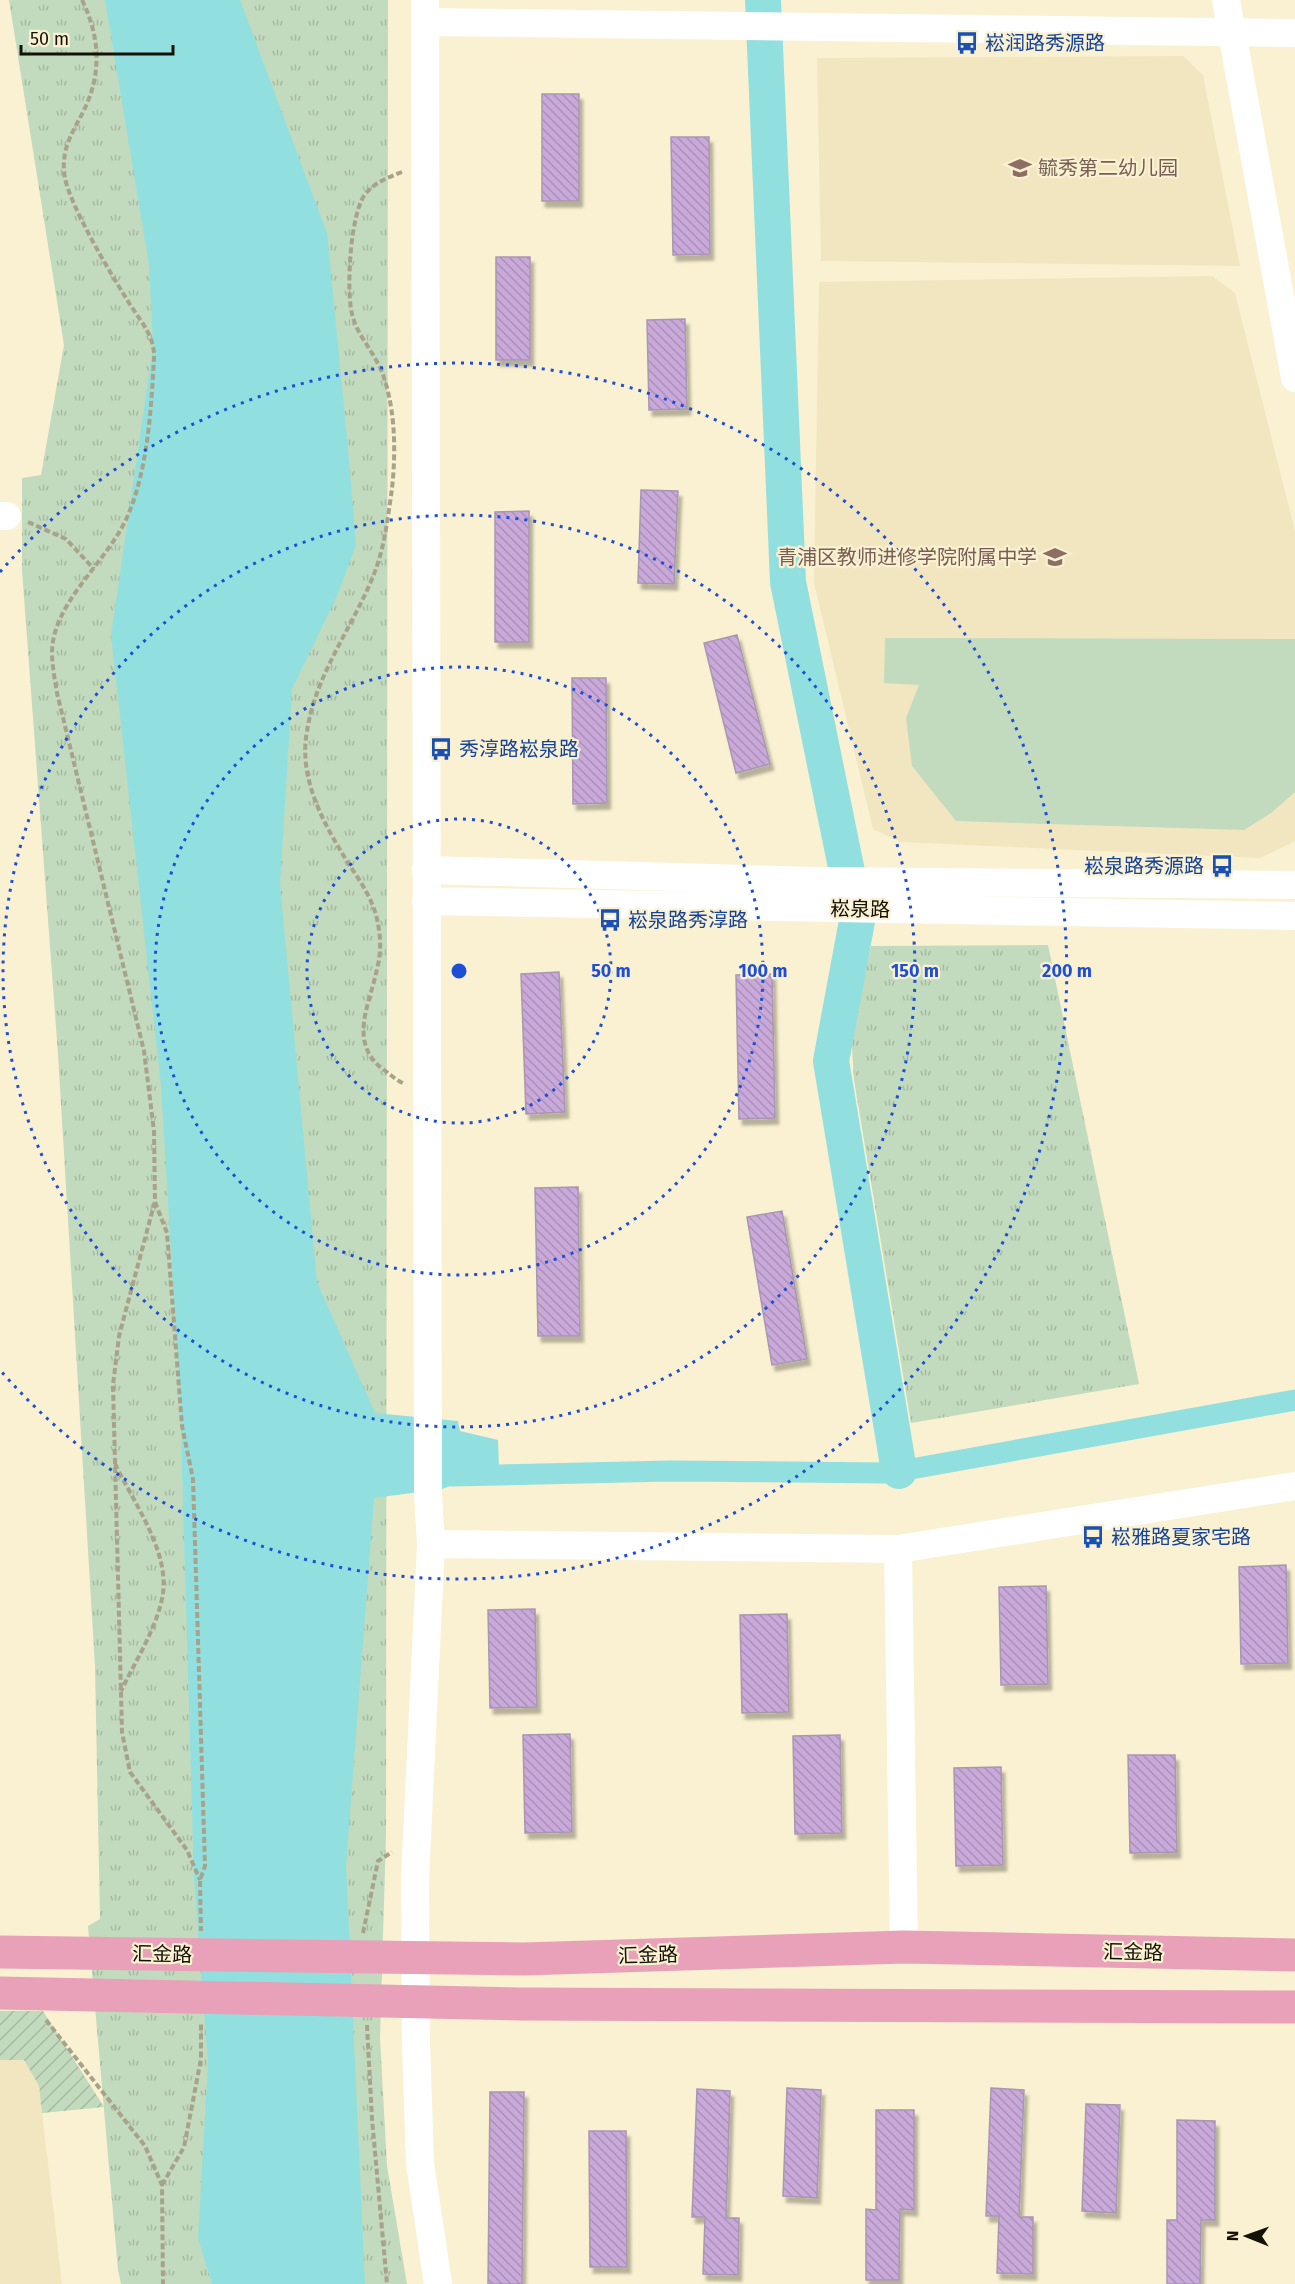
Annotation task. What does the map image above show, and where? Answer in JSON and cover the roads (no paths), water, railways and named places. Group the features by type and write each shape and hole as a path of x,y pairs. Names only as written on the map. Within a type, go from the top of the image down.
{"main road":[{"name":"汇金路","path":"0,1952 524,1959 904,1947 1295,1955"},
{"path":"26,1994 522,2004 1295,2007"}],"street":[{"path":"1226,0 1295,378"},
{"path":"438,2284 420,2163 416,2042 417,1839 431,1544 428,1497 429,1092 426,901 425,11 711,25 1286,33"},
{"name":"崧泉路","path":"426,870 816,881 1295,885"},
{"name":"崧泉路","path":"426,901 1295,916"},
{"path":"431,1544 898,1549 1295,1486"},
{"path":"898,1549 904,1947"}],"water":[{"path":"105,0 240,0 327,233 356,545 337,596 292,689 280,884 317,1282 375,1413 458,1421 460,1431 498,1440 499,1468 442,1489 374,1498 346,1865 365,2284 212,2284 198,2238 208,2063 194,1876 180,1401 161,1085 111,635 153,347 149,265"}],"waterway":[{"path":"763,0 788,582 857,921 831,1061 899,1471"},
{"path":"452,1476 669,1471 889,1473 1295,1400"}],"place":[{"name":"崧润路秀源路","path":"967,43"},
{"name":"毓秀第二幼儿园","path":"1020,168"},
{"name":"青浦区教师进修学院附属中学","path":"1055,557"},
{"name":"秀淳路崧泉路","path":"441,749"},
{"name":"崧泉路秀源路","path":"1222,866"},
{"name":"崧泉路秀淳路","path":"610,920"},
{"name":"崧雅路夏家宅路","path":"1093,1537"}]}
